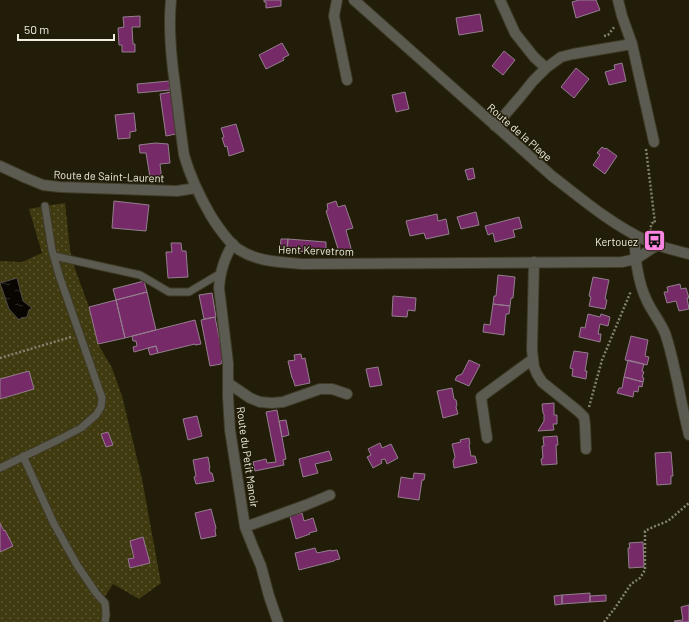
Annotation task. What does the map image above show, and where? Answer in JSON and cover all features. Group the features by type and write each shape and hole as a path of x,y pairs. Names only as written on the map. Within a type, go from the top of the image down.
{"street":[{"name":"Hent Kervetrom","path":"171,0 169,13 169,33 184,154 196,188 216,223 233,244 246,253 265,260 303,264 622,262 636,259"},
{"path":"337,0 334,16 347,80"},
{"name":"Route de la Plage","path":"354,0 552,176 602,214 635,235 656,244 689,254"},
{"path":"500,0 516,33 534,56 546,68"},
{"path":"618,0 632,44 653,138"},
{"path":"495,126 533,81 546,68 560,58 572,54 632,44"},
{"name":"Route de Saint-Laurent","path":"0,166 43,185 60,187 177,191 196,188"},
{"path":"635,235 634,245 640,285 660,324 670,348 689,435"},
{"name":"Route du Petit Manoir","path":"233,244 226,257 221,273 219,288 227,347 230,430 245,527 261,566 278,622"},
{"path":"636,259 656,244"},
{"path":"534,262 534,367 542,382 584,417 586,449"},
{"path":"488,438 481,397 533,359"},
{"path":"228,383 250,398 260,402 283,402 320,390 332,389 347,394"},
{"path":"245,527 330,495"}],"lane":[{"path":"0,468 80,428 96,415 101,407 102,398 58,275 45,206"},
{"path":"54,256 140,275 170,292 189,292 221,273"},
{"path":"23,456 54,524 77,565 105,604 105,622"}],"path":[{"path":"653,138 646,145 655,223 652,223 650,229 656,232 656,244"},
{"path":"584,417 589,409 602,360 638,274"},
{"path":"0,358 79,334"},
{"path":"604,622 631,584 640,578 645,570 645,531 668,521 689,503"}],"shaded area":[{"path":"65,203 71,258 89,307 98,344 112,368 122,396 142,479 161,583 139,599 113,584 104,598 107,622 0,622 0,261 22,262 42,253 29,209"}],"water":[{"path":"17,278 23,301 32,308 29,310 27,317 19,320 9,309 0,283"}],"building":[{"path":"264,0 281,0 281,6 266,8 266,2 264,2"},
{"path":"579,0 596,0 600,10 576,18 572,2"},
{"path":"480,14 483,31 459,35 456,18"},
{"path":"140,16 140,27 132,27 135,52 122,52 122,45 119,45 118,28 124,27 123,17"},
{"path":"282,43 289,55 283,58 284,60 266,69 259,55"},
{"path":"504,51 515,60 503,75 492,66"},
{"path":"622,63 626,81 609,85 605,72 615,69 614,65"},
{"path":"576,68 589,79 574,98 561,87"},
{"path":"169,81 170,90 138,93 137,84"},
{"path":"171,92 176,134 166,136 160,94"},
{"path":"405,92 409,109 396,112 392,95"},
{"path":"134,113 136,131 130,132 130,138 118,139 115,115"},
{"path":"236,124 244,151 229,156 227,146 225,147 222,138 224,137 221,128"},
{"path":"155,143 168,144 170,163 160,164 162,181 151,183 146,153 140,153 139,145"},
{"path":"602,147 605,149 606,148 617,156 605,174 593,165 600,155 597,153"},
{"path":"473,168 475,178 468,180 465,170"},
{"path":"114,201 149,205 146,231 112,228"},
{"path":"336,201 338,207 345,205 353,228 346,230 352,252 339,252 326,211 328,210 327,204"},
{"path":"476,212 479,225 461,229 457,217"},
{"path":"437,214 438,221 446,219 449,234 426,239 424,233 410,236 406,221"},
{"path":"519,217 522,228 513,230 515,237 495,242 493,233 488,235 485,226"},
{"path":"281,239 288,239 287,251 280,250"},
{"path":"288,239 326,242 326,252 287,251"},
{"path":"171,243 181,243 182,251 186,251 188,277 168,278 166,252 172,252"},
{"path":"498,275 515,277 513,298 511,298 510,306 493,304 494,296 496,296"},
{"path":"593,277 609,280 605,299 607,300 605,309 589,306 591,297 589,296"},
{"path":"144,281 147,292 116,300 113,289"},
{"path":"680,284 681,289 686,288 689,298 687,298 689,309 679,311 676,301 667,303 664,292 668,292 667,287"},
{"path":"147,292 156,330 125,338 116,300"},
{"path":"212,293 216,317 204,319 199,295"},
{"path":"393,296 416,298 415,311 408,310 407,317 392,316"},
{"path":"116,300 125,338 98,344 89,307"},
{"path":"493,304 510,306 509,314 506,314 504,335 483,332 484,324 490,325"},
{"path":"588,314 600,317 601,314 610,317 608,326 600,324 598,334 601,334 600,342 579,337 581,327 585,328"},
{"path":"215,317 223,357 221,364 210,366 201,320"},
{"path":"195,320 201,344 195,344 158,353 156,346 134,352 133,347 137,346 136,341 133,341 132,336"},
{"path":"631,336 648,340 645,356 649,357 647,365 625,360"},
{"path":"156,346 158,353 150,355 148,348"},
{"path":"574,351 588,353 585,371 587,371 586,379 572,376 573,369 570,368"},
{"path":"301,354 302,359 305,358 310,383 295,386 288,361 295,360 294,355"},
{"path":"469,360 480,365 469,386 455,380 457,376 462,374"},
{"path":"628,360 644,364 642,371 644,372 642,377 644,378 643,382 624,377"},
{"path":"378,367 382,385 370,387 366,369"},
{"path":"29,371 34,389 0,399 0,379"},
{"path":"624,377 643,382 642,387 639,386 638,392 634,391 633,397 617,393 619,388 622,388"},
{"path":"452,388 458,414 443,418 437,391"},
{"path":"554,403 554,415 557,415 557,424 553,424 554,430 538,431 544,421 542,404"},
{"path":"277,410 286,459 283,460 284,465 255,471 253,462 266,459 267,463 276,462 266,412"},
{"path":"197,416 202,436 188,440 183,419"},
{"path":"286,420 289,435 282,437 279,421"},
{"path":"108,432 113,445 106,447 101,434"},
{"path":"557,436 557,464 542,465 542,446 544,446 543,437"},
{"path":"469,438 471,456 475,456 477,463 454,468 453,461 455,457 452,444"},
{"path":"380,443 382,448 391,444 398,458 387,464 385,459 381,460 382,463 373,468 367,457 371,455 368,449"},
{"path":"329,451 332,460 315,464 318,473 303,477 299,459"},
{"path":"671,452 673,476 671,476 671,484 657,485 655,453"},
{"path":"208,457 210,473 212,473 214,481 196,484 193,460"},
{"path":"414,473 425,474 424,480 422,480 419,500 398,497 401,477 413,479"},
{"path":"211,509 216,528 216,536 201,539 195,513"},
{"path":"302,513 304,521 313,518 317,531 296,539 290,516"},
{"path":"0,523 13,546 0,552"},
{"path":"143,537 150,563 130,568 128,559 134,558 130,541"},
{"path":"643,542 644,567 629,568 629,543"},
{"path":"315,548 317,553 337,550 340,559 299,570 295,553"},
{"path":"590,593 590,602 562,604 562,595"},
{"path":"562,595 562,604 555,605 554,596"},
{"path":"606,595 606,601 590,602 590,596"},
{"path":"689,605 689,622 675,622 674,621 683,620 681,607"}],"place":[{"name":"Kertouez","path":"654,241"}]}
